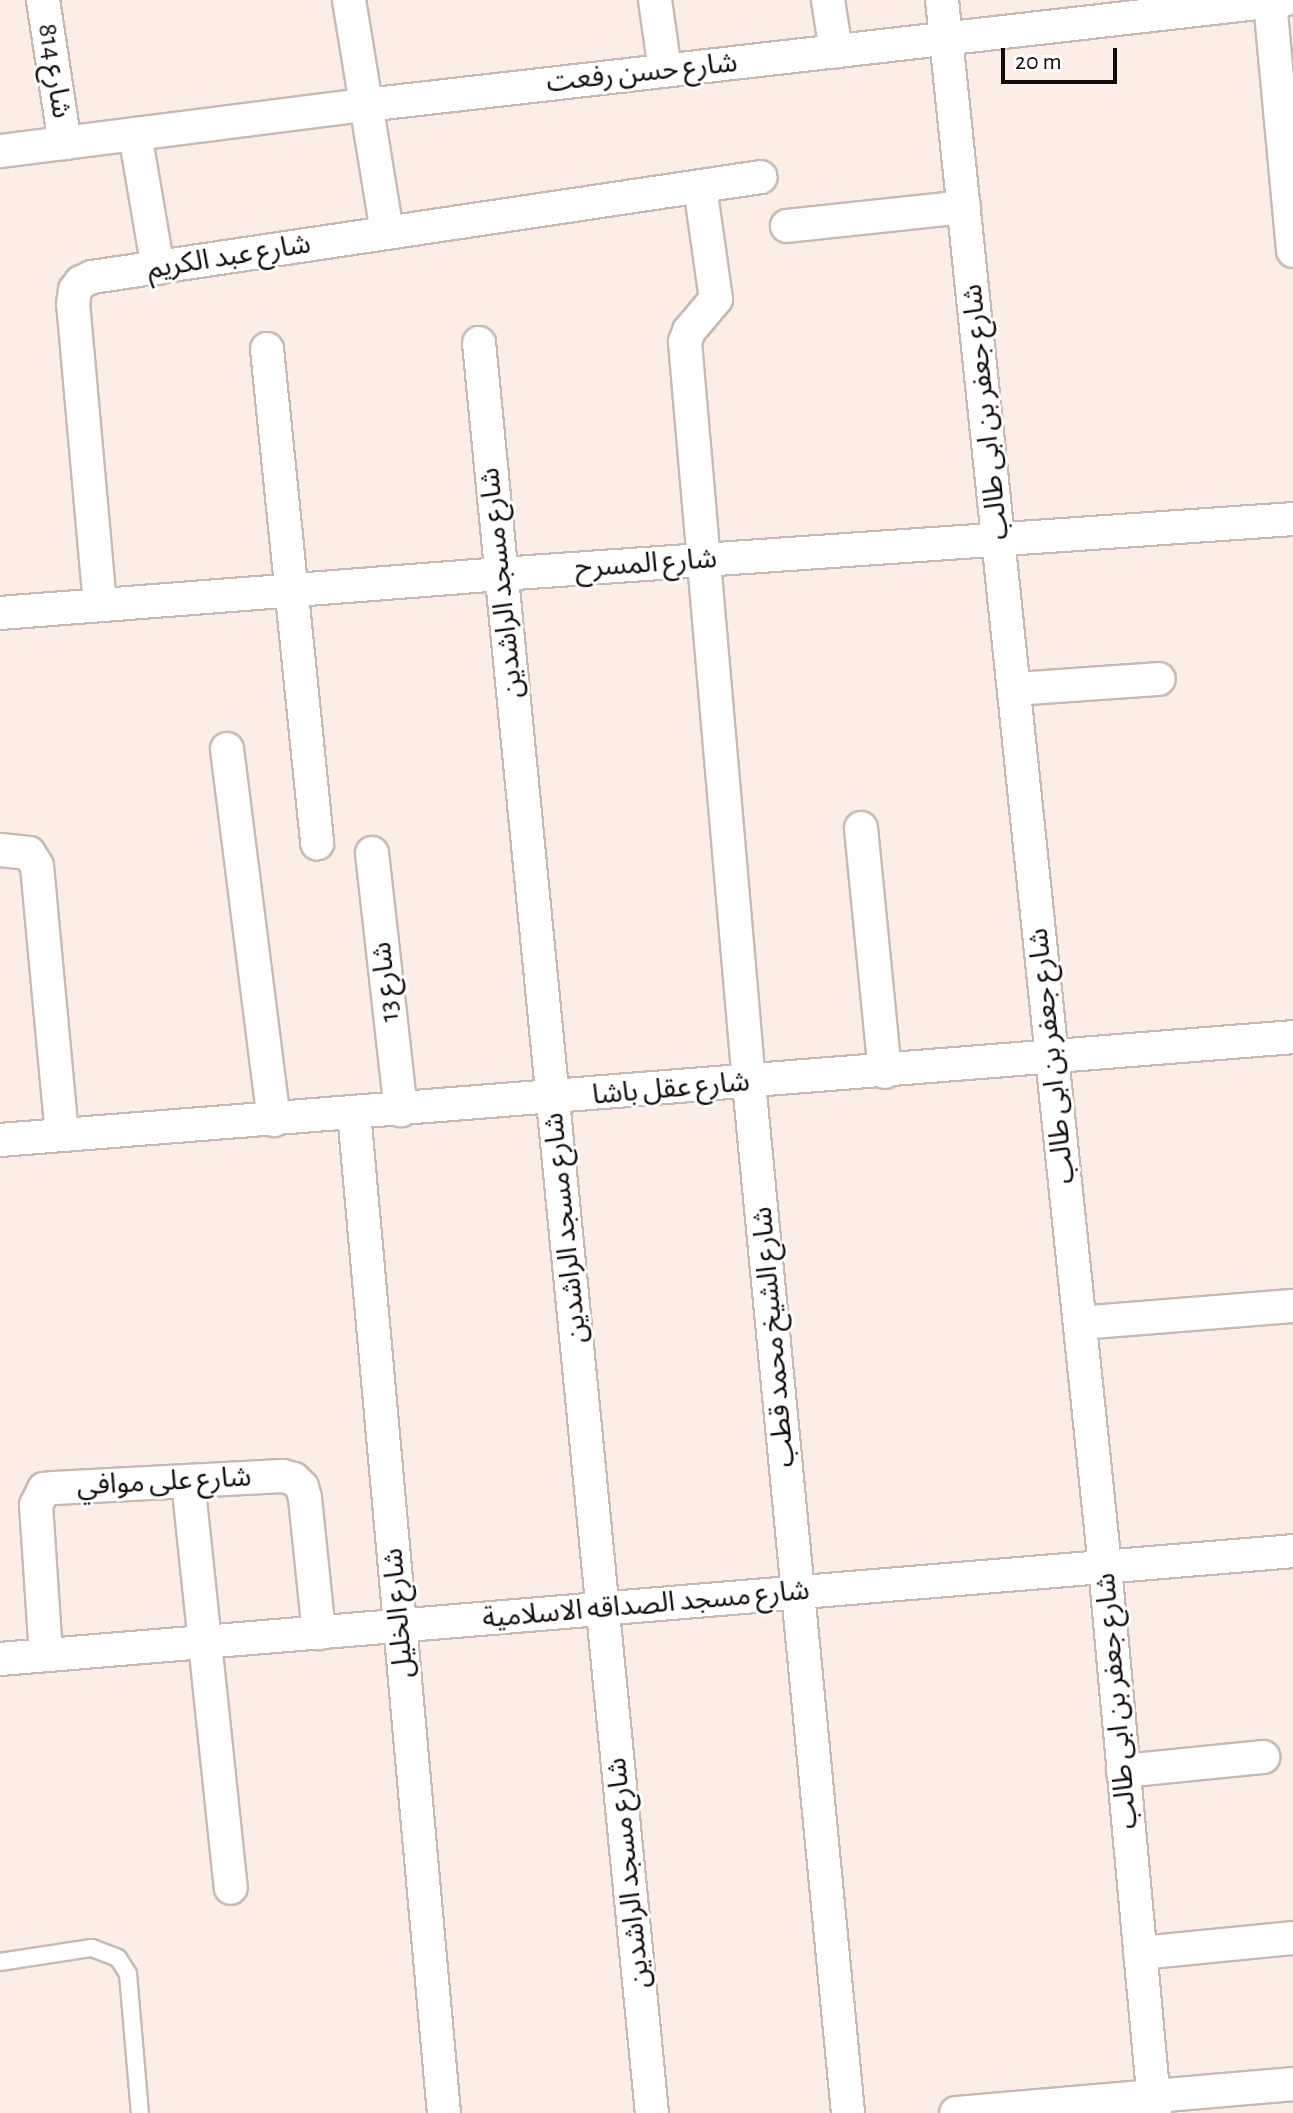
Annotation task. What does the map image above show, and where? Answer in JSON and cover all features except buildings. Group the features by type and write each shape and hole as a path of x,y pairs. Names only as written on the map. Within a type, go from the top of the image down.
{"street":[{"name":"شارع 814","path":"43,0 65,143"},
{"path":"349,0 387,233"},
{"path":"655,0 665,70"},
{"path":"828,0 836,51"},
{"name":"شارع جعفر بن ابى طالب","path":"942,0 1105,1567 1154,2105"},
{"name":"شارع حسن رفعت","path":"0,151 366,105 1277,1"},
{"path":"1277,1 1293,251"},
{"path":"135,134 158,268"},
{"name":"شارع عبد الكريم","path":"100,605 73,304 75,290 92,277 761,177"},
{"path":"700,187 716,299 689,331 685,342 702,561"},
{"path":"787,226 964,207"},
{"name":"شارع مسجد الراشدين","path":"479,343 652,2113"},
{"path":"267,349 317,843"},
{"name":"شارع المسرح","path":"0,613 501,574 999,542 1293,519"},
{"name":"شارع الشيخ محمد قطب","path":"702,561 848,2113"},
{"path":"1015,689 1159,679"},
{"path":"227,749 274,1120"},
{"path":"861,828 885,1072"},
{"path":"0,850 29,853 37,866 62,1135"},
{"name":"شارع 13","path":"372,853 401,1110"},
{"name":"شارع عقل باشا","path":"0,1140 1053,1059 1293,1037"},
{"name":"شارع الخليل","path":"354,1113 444,2113"},
{"path":"1080,1323 1291,1306"},
{"name":"شارع على موافي","path":"46,1655 38,1496 44,1489 54,1488 283,1476 302,1487 319,1633"},
{"path":"188,1481 231,1888"},
{"name":"شارع مسجد الصداقه الاسلامية","path":"0,1659 1293,1551"},
{"path":"1123,1771 1263,1757"},
{"path":"1140,1953 1293,1938"},
{"path":"956,2113 1154,2105 1293,2084"}],"lane":[{"path":"0,1962 92,1948 118,1958 128,1974 140,2113"}]}
